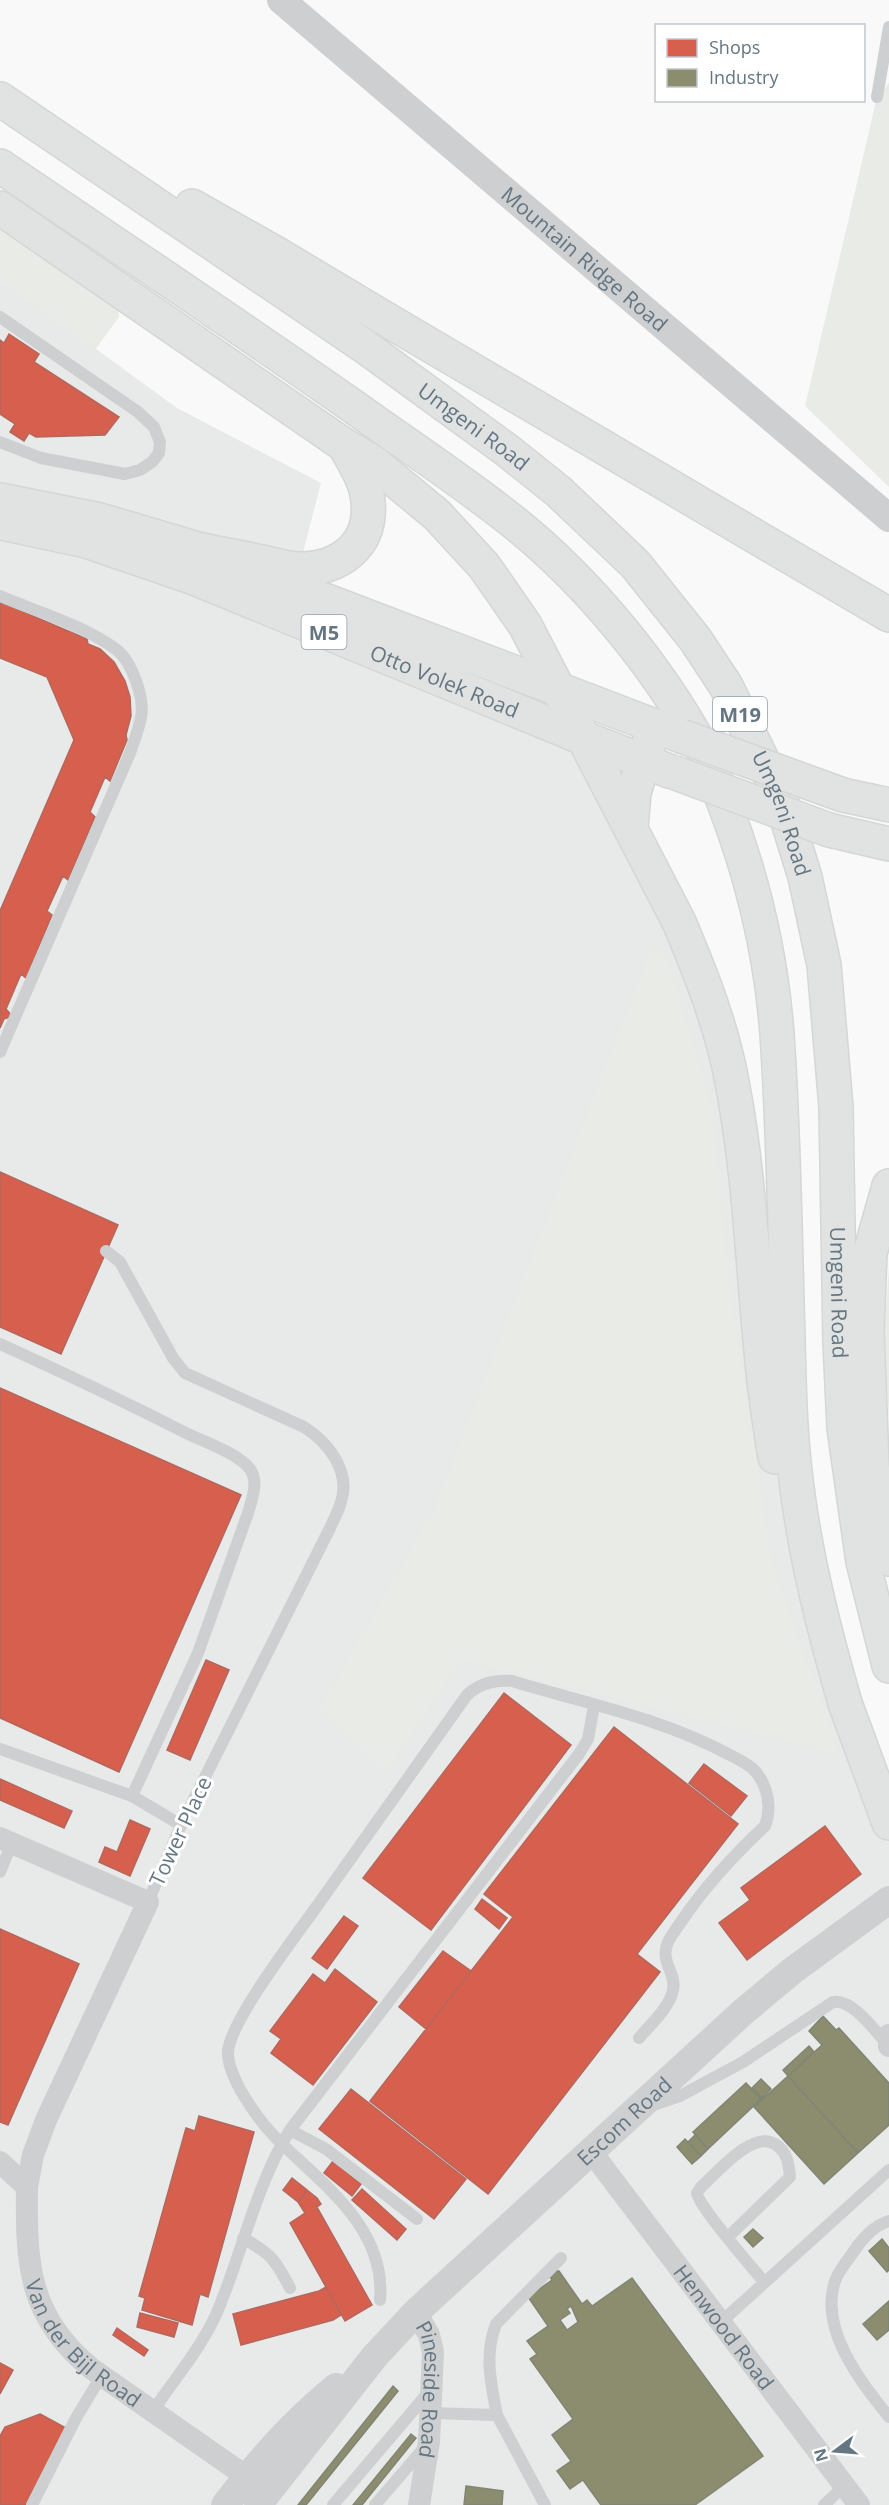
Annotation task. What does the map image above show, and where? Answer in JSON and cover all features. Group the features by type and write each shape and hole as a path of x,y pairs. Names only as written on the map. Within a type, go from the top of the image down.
{"main road":[{"name":"Umgeni Road","path":"0,99 379,357 508,451 558,491 635,564 695,639 726,686 780,796 805,877 824,965 836,1107 840,1342 844,1428 863,1562 889,1666"},
{"name":"M19","path":"0,166 312,378 518,525 564,567 607,613 670,697 704,752 743,852 768,955 783,1125 789,1361 795,1479 820,1615 845,1703 889,1822"},
{"path":"147,198 168,198 185,203 278,254 889,615"},
{"path":"0,208 344,445 374,463 437,515 484,566 525,625 683,932 723,1042 744,1148 764,1382 775,1460 822,1660 845,1703"},
{"path":"198,549 296,569 323,568 344,558 357,545 364,532 369,502 365,485 344,445"},
{"name":"Otto Volek Road","path":"0,500 100,520 198,549 314,596 667,731 843,795 889,806"},
{"name":"Otto Volek Road","path":"0,523 86,541 165,567 581,737 829,830 889,844"},
{"path":"631,828 631,809 642,760 667,731"},
{"path":"889,1186 870,1253 867,1330 872,1464 878,1514 889,1559"}],"street":[{"name":"Mountain Ridge Road","path":"281,0 889,518"},
{"path":"6,1840 148,1902"},
{"name":"Escom Road","path":"258,2505 375,2356 416,2312 590,2150 777,1983 889,1900"},
{"name":"Tower Place","path":"27,2187 33,2155 46,2120 148,1902"},
{"path":"889,2035 889,2046"},
{"name":"Henwood Road","path":"590,2150 859,2505"},
{"path":"0,2162 27,2187"},
{"name":"Van der Bijl Road","path":"27,2187 29,2256 33,2282 42,2308 58,2335 76,2356 247,2477"},
{"name":"Pineside Road","path":"416,2312 432,2343 429,2442 419,2505"},
{"name":"Escom Road","path":"225,2505 302,2414 375,2356"}],"lane":[{"path":"877,97 889,27"},
{"path":"0,317 138,412 154,427 160,442 159,453 152,462 140,470 125,474 41,458 0,442"},
{"path":"0,596 96,636 119,652 140,692 142,716 130,753 0,1052"},
{"name":"Tower Place","path":"106,1251 120,1262 173,1358 185,1373 304,1426 322,1438 334,1455 343,1480 342,1500 330,1528 181,1825 148,1902"},
{"path":"0,1344 83,1381 225,1451 250,1469 254,1479 254,1491 248,1513 198,1653 132,1796"},
{"path":"380,2300 381,2274 377,2258 368,2239 331,2188 281,2144 253,2110 230,2066 228,2052 232,2036 275,1966 460,1705 473,1690 483,1684 499,1680 512,1681 646,1720 706,1742 754,1770 769,1798 765,1826 716,1875 668,1941 665,1956 674,1983 673,1990 668,2002 639,2038"},
{"path":"153,2411 212,2322 281,2144 579,1754 588,1739 594,1706"},
{"path":"0,1749 132,1796 181,1825"},
{"path":"0,1872 6,1840"},
{"path":"634,2110 680,2096 742,2062 833,2002 841,2001 850,2005 889,2046"},
{"path":"290,2130 326,2149 417,2219"},
{"path":"728,2237 790,2177 787,2158 783,2151 768,2140 748,2144 697,2193 700,2202 728,2237 764,2282"},
{"path":"722,2322 889,2170"},
{"path":"889,2221 860,2241 835,2282 832,2309 834,2325 843,2348 858,2375 889,2417"},
{"path":"243,2238 267,2252 277,2262 290,2288"},
{"path":"545,2505 497,2415 489,2374 489,2355 496,2324 561,2258"},
{"path":"32,2505 76,2418 102,2375"},
{"path":"333,2505 431,2389"},
{"path":"430,2413 497,2415"},
{"path":"375,2505 429,2442"},
{"path":"824,2505 844,2486"}],"shaded area":[{"path":"889,83 889,487 805,406 877,97"},
{"path":"0,211 117,289 119,317 95,350 0,279"},
{"path":"0,279 177,408 321,483 286,618 580,738 721,1042 774,1462 794,1552 889,1828 889,2505 0,2505"},
{"path":"653,944 668,960 713,1111 728,1275 772,1562 839,1753 461,1660 387,1772 320,1708 433,1511"},
{"path":"889,1267 889,1418 884,1337"}],"building: Shops":[{"path":"9,334 39,354 34,362 119,417 105,435 36,437 29,433 24,441 10,432 15,424 0,414 0,340 4,343"},
{"path":"0,602 87,639 88,644 100,649 114,662 125,681 130,697 131,716 126,735 127,740 110,781 105,777 90,812 95,817 68,880 63,876 47,911 52,915 26,978 21,974 6,1009 12,1016 4,1019 0,1028 0,911 74,740 47,677 0,658"},
{"path":"0,1172 118,1225 61,1354 0,1327"},
{"path":"0,1388 241,1495 119,1772 0,1718"},
{"path":"206,1660 229,1670 190,1760 167,1750"},
{"path":"504,1693 571,1745 431,1930 363,1878"},
{"path":"614,1727 738,1824 637,1954 660,1972 488,2194 370,2101 513,1917 484,1894"},
{"path":"704,1764 747,1796 731,1816 689,1783"},
{"path":"0,1779 72,1811 64,1828 0,1800"},
{"path":"130,1820 150,1829 130,1876 99,1862 105,1847 117,1852"},
{"path":"825,1826 861,1874 747,1960 719,1923 750,1900 741,1888"},
{"path":"482,1899 507,1918 499,1929 475,1909"},
{"path":"344,1916 358,1926 327,1969 312,1958"},
{"path":"0,1929 79,1964 8,2125 0,2122"},
{"path":"443,1951 471,1971 426,2029 399,2007"},
{"path":"335,1969 377,2002 313,2085 271,2053 281,2039 270,2031 313,1974 325,1983"},
{"path":"351,2089 466,2179 434,2219 319,2129"},
{"path":"199,2116 254,2132 208,2297 200,2294 192,2325 142,2310 145,2298 139,2296 186,2128 195,2131"},
{"path":"333,2161 361,2184 352,2196 324,2173"},
{"path":"292,2178 307,2190 298,2202 283,2190"},
{"path":"362,2189 406,2229 397,2240 352,2200"},
{"path":"307,2190 321,2204 317,2207 372,2305 345,2321 290,2223 305,2213 298,2202"},
{"path":"326,2287 341,2315 333,2320 241,2345 233,2314 319,2291"},
{"path":"140,2313 178,2323 174,2337 137,2327"},
{"path":"117,2328 148,2350 144,2356 113,2335"},
{"path":"0,2363 13,2370 0,2394"},
{"path":"40,2414 66,2428 25,2505 0,2505 0,2436 5,2427"}],"building: Industry":[{"path":"823,2016 836,2030 839,2028 889,2083 889,2125 858,2153 788,2076 822,2045 809,2031"},
{"path":"809,2046 814,2052 788,2076 783,2070"},
{"path":"788,2076 858,2153 824,2184 754,2107"},
{"path":"761,2079 771,2089 762,2098 752,2088"},
{"path":"746,2083 761,2099 708,2149 693,2132"},
{"path":"695,2135 708,2149 701,2156 688,2142"},
{"path":"685,2139 701,2156 692,2164 677,2147"},
{"path":"753,2229 763,2238 753,2247 744,2237"},
{"path":"882,2239 889,2248 889,2270 887,2272 869,2251"},
{"path":"559,2271 582,2304 587,2300 592,2306 632,2278 763,2456 695,2505 601,2505 583,2480 570,2489 557,2471 571,2461 552,2435 573,2419 530,2359 537,2354 527,2341 548,2326 528,2297 552,2280 548,2274","holes":["571,2306 578,2322 567,2330 560,2320 570,2313 567,2309"]},
{"path":"889,2301 889,2330 877,2340 863,2324"},
{"path":"393,2386 398,2391 306,2505 298,2505"},
{"path":"411,2434 416,2438 362,2505 353,2505"},
{"path":"466,2486 503,2491 502,2505 464,2505"}]}
